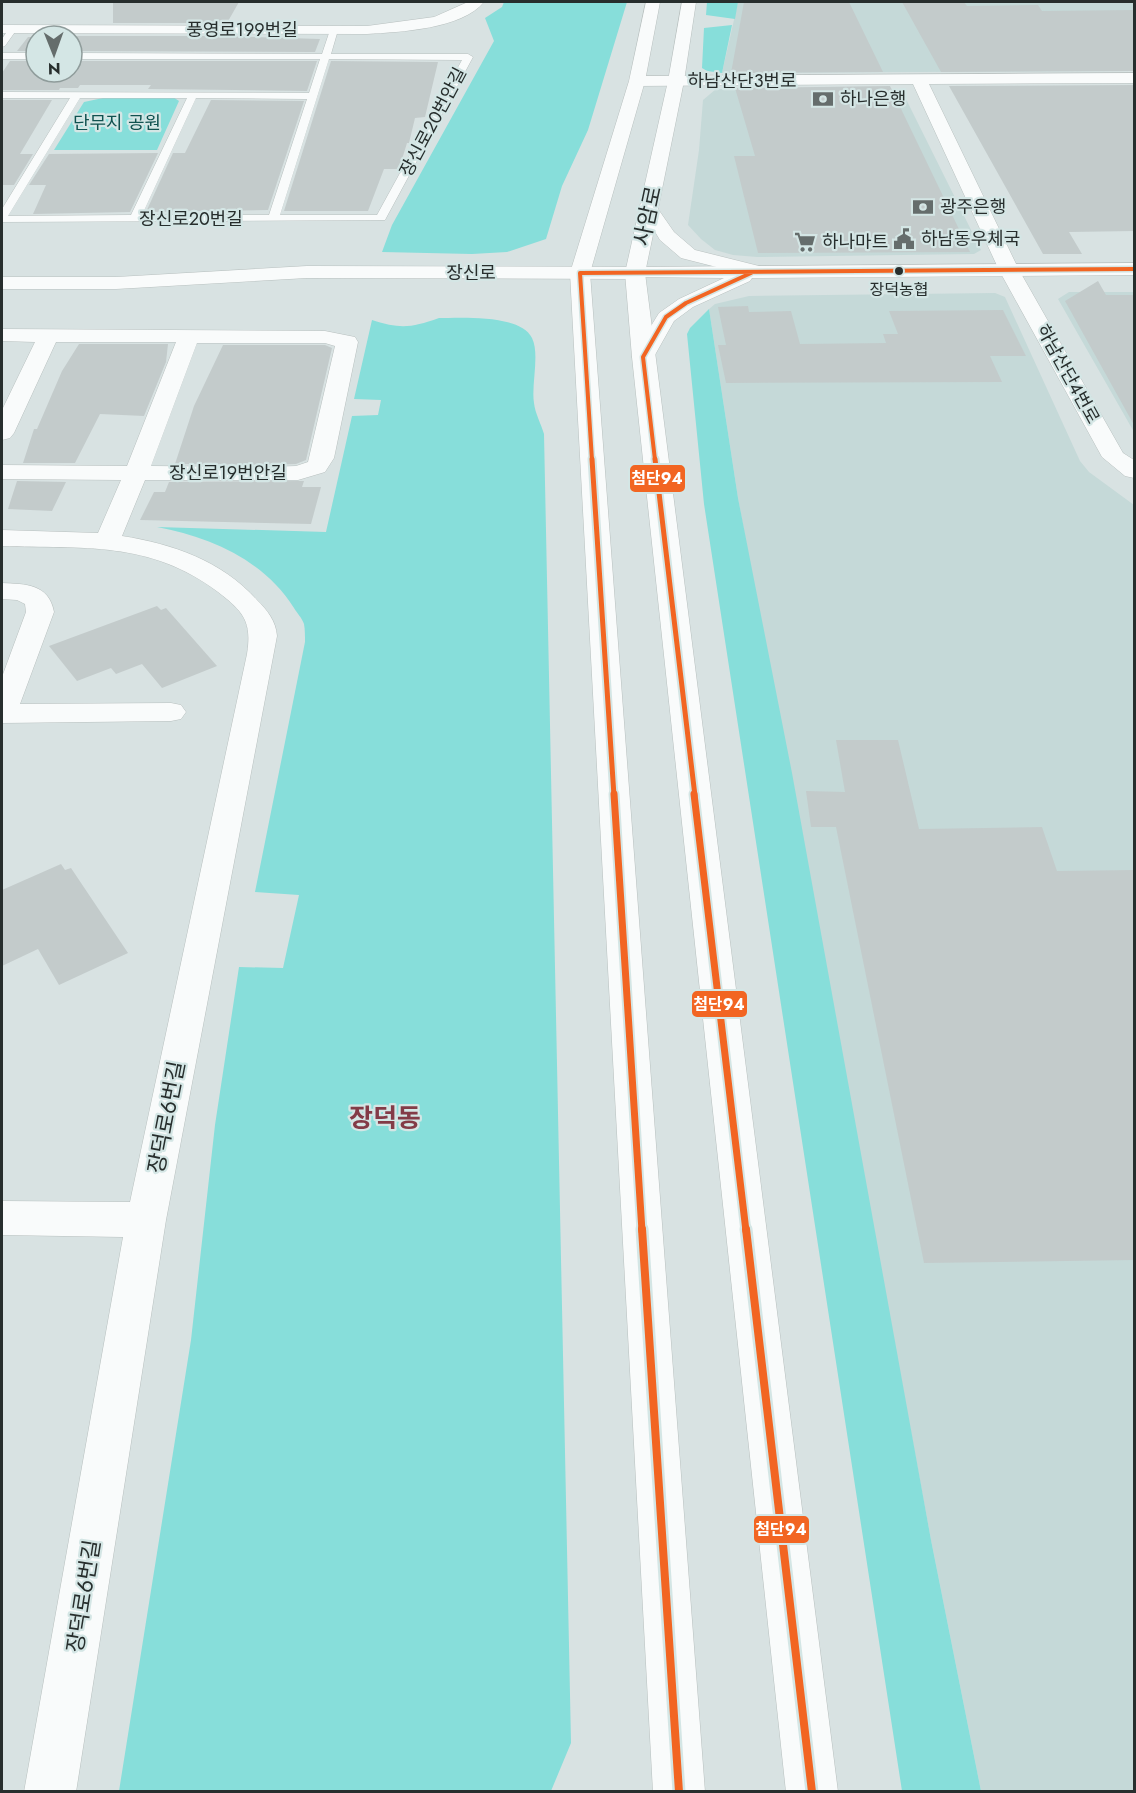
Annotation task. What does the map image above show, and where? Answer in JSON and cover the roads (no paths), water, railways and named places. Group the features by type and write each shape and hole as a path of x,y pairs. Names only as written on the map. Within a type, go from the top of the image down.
{"street":[{"name":"풍영로199번길","path":"7,29 385,29 418,24 461,12 477,2"},
{"name":"사암로","path":"653,2 637,81 580,273 679,1791"},
{"name":"사암로","path":"689,2 676,81 635,273 812,1791"},
{"name":"하남산단3번로","path":"637,81 1134,78"},
{"path":"920,80 1009,270"},
{"path":"649,210 668,236 688,254 756,271 1134,269"},
{"name":"장신로","path":"153,262 307,272 756,271"},
{"name":"하남산단4번로","path":"1009,270 1114,457 1134,471"},
{"path":"643,357 666,317 686,303 756,271"},
{"name":"장신로","path":"2,283 116,283 307,272"},
{"name":"장신로19번안길","path":"2,335 188,338 325,337 347,342 322,458 317,467 298,473 2,472"},
{"path":"2,433 48,336"},
{"name":"장신로19번안길","path":"107,540 118,520 188,338"},
{"path":"2,538 107,540"},
{"name":"장덕로6번길","path":"50,1791 146,1220 261,654 262,626 241,598 217,576 175,555 141,544 107,540"},
{"path":"2,591 22,592 38,600 40,612 2,715 171,712"},
{"path":"2,1218 146,1220"}],"lane":[{"path":"2,44 7,29"},
{"path":"273,219 334,30"},
{"path":"2,56 24,56"},
{"name":"장신로20번안길","path":"84,56 468,57 381,218"},
{"path":"2,94 313,96"},
{"path":"2,218 76,95"},
{"path":"135,219 193,95"},
{"name":"장신로20번길","path":"2,218 381,218"}],"place":[{"name":"하나은행","path":"823,99"},
{"name":"광주은행","path":"923,207"},
{"name":"하남동우체국","path":"904,239"},
{"name":"하나마트","path":"805,242"},
{"name":"장덕농협","path":"899,271"}],"district":[{"name":"장덕동","path":"385,1118"}],"park label":[{"name":"단무지 공원","path":"117,123"}]}
